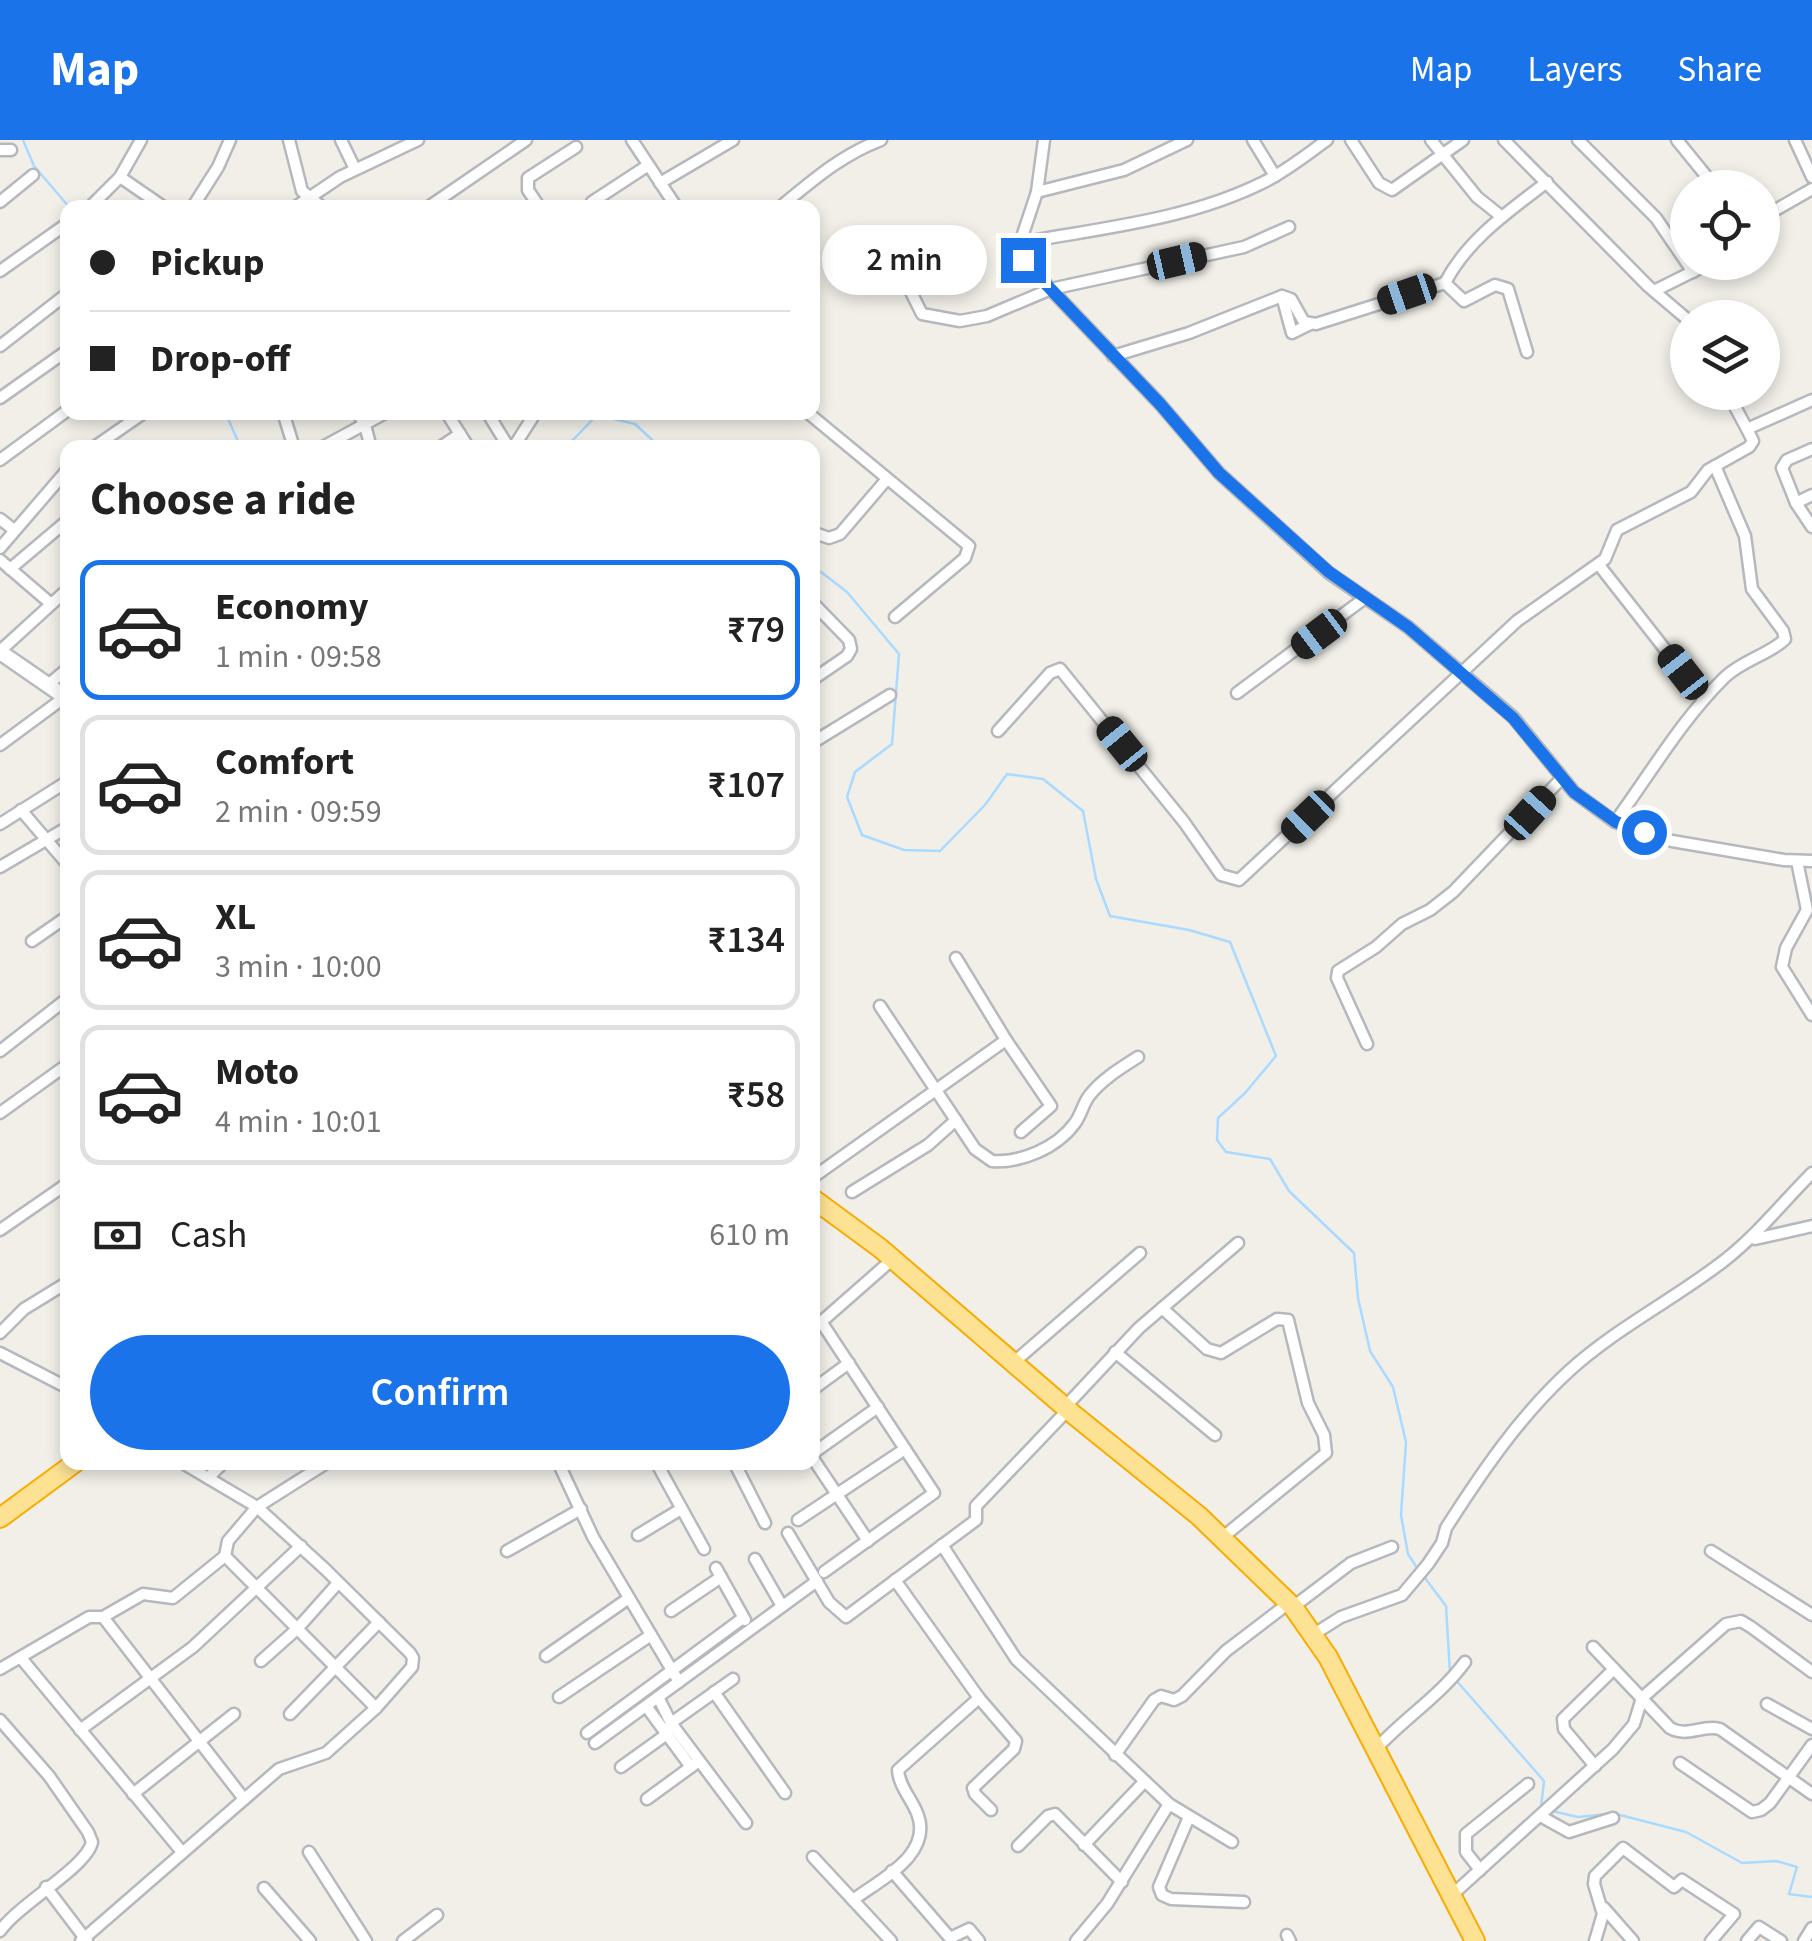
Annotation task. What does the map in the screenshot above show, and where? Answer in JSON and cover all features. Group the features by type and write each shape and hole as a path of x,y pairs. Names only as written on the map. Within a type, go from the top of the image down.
{"highway":[{"path":"820,1204 880,1248 1013,1362 1314,1634 1475,1941"},
{"path":"820,1216 1223,1537 1287,1608 1319,1660 1465,1941"},
{"path":"0,1514 60,1466"},
{"path":"0,1514 64,1470"}],"main road":[{"path":"1,654 60,694"}],"street":[{"path":"96,200 120,176 141,140"},
{"path":"197,200 229,140"},
{"path":"289,140 302,191 313,200"},
{"path":"341,140 355,169"},
{"path":"439,200 526,140"},
{"path":"632,140 671,200"},
{"path":"660,184 733,140"},
{"path":"789,200 833,164 881,140"},
{"path":"1044,140 1038,192 1020,243 1023,260 1160,404 1219,473 1329,572 1408,627 1513,718 1574,792 1616,822 1672,842 1812,860"},
{"path":"1038,192 1124,170 1187,140"},
{"path":"1253,140 1275,176"},
{"path":"1020,243 1110,230 1226,198 1275,176 1327,140"},
{"path":"1351,140 1379,184 1392,190 1463,140"},
{"path":"1431,140 1477,196 1502,217"},
{"path":"1504,140 1670,305"},
{"path":"1578,140 1656,218 1670,238"},
{"path":"1678,140 1702,170"},
{"path":"1796,140 1812,177"},
{"path":"307,200 355,169 414,141"},
{"path":"535,200 528,190 528,178 576,147"},
{"path":"595,200 648,166"},
{"path":"0,202 33,176"},
{"path":"120,176 154,200"},
{"path":"1113,356 1189,333 1282,296 1291,299 1304,322 1310,324 1444,283 1464,252 1547,182"},
{"path":"1780,207 1812,189"},
{"path":"900,281 908,286 922,314 960,321 987,316 1051,289 1244,247 1289,228"},
{"path":"0,271 60,229"},
{"path":"1654,292 1677,280"},
{"path":"1444,283 1464,300 1495,285 1508,289 1527,352"},
{"path":"0,346 60,299"},
{"path":"0,398 60,356"},
{"path":"1747,429 1812,400"},
{"path":"998,731 1050,673 1060,669 1184,822 1221,875 1233,880 1245,876 1532,608 1599,564 1608,555 1618,530 1691,492 1704,474 1750,448 1753,441 1737,410"},
{"path":"0,460 60,416"},
{"path":"105,440 133,420"},
{"path":"362,420 369,440"},
{"path":"337,440 373,420"},
{"path":"451,420 463,440"},
{"path":"817,420 969,548 965,558 894,617"},
{"path":"451,440 460,434"},
{"path":"1812,449 1786,460 1782,468 1796,503 1812,527"},
{"path":"1616,822 1704,699 1735,668 1778,646 1785,636 1752,589 1744,536 1716,466"},
{"path":"0,548 60,478"},
{"path":"820,535 828,538 840,534 888,479"},
{"path":"1796,503 1812,495"},
{"path":"0,519 14,530"},
{"path":"10,569 60,527"},
{"path":"0,560 50,603"},
{"path":"1599,564 1704,699"},
{"path":"1,654 60,595"},
{"path":"1237,693 1365,598"},
{"path":"820,610 849,640 851,649 820,675"},
{"path":"48,685 60,675"},
{"path":"820,738 890,694"},
{"path":"0,745 60,702"},
{"path":"1367,1044 1337,978 1338,971 1453,892 1562,778"},
{"path":"0,824 60,786"},
{"path":"21,810 60,856"},
{"path":"0,868 60,833"},
{"path":"1797,861 1806,910 1786,948 1782,968 1812,1015"},
{"path":"32,941 60,922"},
{"path":"956,958 1050,1106 1021,1132"},
{"path":"0,1052 60,1004"},
{"path":"880,1006 975,1149 1000,1162 1023,1158 1068,1132 1099,1085 1138,1056"},
{"path":"820,1172 1006,1040"},
{"path":"0,1114 60,1070"},
{"path":"852,1192 928,1145 956,1120"},
{"path":"1314,1634 1341,1617 1402,1595 1442,1543 1446,1528 1504,1441 1570,1370 1748,1240 1812,1173"},
{"path":"0,1230 60,1189"},
{"path":"1748,1240 1812,1226"},
{"path":"788,1533 820,1577 829,1602 846,1617 976,1520 976,1506 1115,1352 1238,1244"},
{"path":"1013,1362 1140,1254"},
{"path":"820,1323 886,1265"},
{"path":"0,1333 24,1309 60,1287"},
{"path":"1162,1308 1208,1349 1221,1353 1277,1319 1288,1320 1308,1403 1324,1435 1326,1453 1223,1537"},
{"path":"595,1742 934,1493 849,1364 820,1330"},
{"path":"1115,1352 1215,1435"},
{"path":"0,1353 60,1384"},
{"path":"820,1384 849,1364"},
{"path":"820,1449 878,1407"},
{"path":"798,1520 905,1449"},
{"path":"820,1467 868,1540"},
{"path":"46,1886 84,1940 288,1763 326,1753 376,1708 414,1662 379,1622 257,1507 194,1470"},
{"path":"208,1478 216,1470"},
{"path":"0,1669 89,1617 103,1617 143,1594 173,1598 225,1556 228,1541 257,1507 315,1470"},
{"path":"562,1470 593,1537 679,1682"},
{"path":"660,1470 704,1550"},
{"path":"738,1470 764,1522"},
{"path":"507,1551 581,1509"},
{"path":"638,1535 682,1509"},
{"path":"942,1545 1016,1659 1144,1782 1189,1818 1232,1842"},
{"path":"80,1730 151,1680 300,1546"},
{"path":"1116,1755 1154,1700 1182,1696 1226,1651 1350,1563 1392,1547"},
{"path":"1711,1551 1812,1615"},
{"path":"225,1556 376,1708"},
{"path":"755,1559 782,1606"},
{"path":"672,1611 719,1573 750,1630"},
{"path":"896,1580 979,1698 1016,1742 1014,1749 974,1788 974,1794 991,1810"},
{"path":"261,1661 297,1629 338,1583"},
{"path":"546,1656 629,1598"},
{"path":"103,1617 244,1798"},
{"path":"587,1732 743,1618"},
{"path":"1450,1896 1596,1766 1634,1724 1642,1698 1733,1620 1752,1627 1812,1672"},
{"path":"290,1714 379,1622"},
{"path":"559,1698 651,1635"},
{"path":"1593,1647 1670,1728 1686,1734 1712,1727 1720,1729 1812,1794"},
{"path":"20,1658 182,1852"},
{"path":"1374,1750 1452,1680 1464,1662"},
{"path":"1596,1766 1564,1730 1563,1719 1614,1670"},
{"path":"621,1768 733,1679"},
{"path":"714,1692 784,1794"},
{"path":"658,1697 669,1728"},
{"path":"853,1900 916,1850 922,1834 898,1770 979,1698"},
{"path":"1767,1704 1812,1730"},
{"path":"646,1706 669,1728 746,1823"},
{"path":"134,1794 234,1714"},
{"path":"0,1720 50,1776 92,1842 82,1863 46,1886 0,1931"},
{"path":"1680,1762 1752,1812 1770,1803 1812,1744"},
{"path":"647,1800 695,1764"},
{"path":"1084,1845 1144,1782"},
{"path":"1480,1870 1466,1852 1466,1834 1528,1784"},
{"path":"1076,1941 1122,1882 1170,1804"},
{"path":"1018,1846 1052,1814 1122,1882"},
{"path":"1543,1815 1569,1832 1614,1818"},
{"path":"1189,1818 1160,1887 1162,1895 1172,1899 1244,1902"},
{"path":"1633,1941 1602,1907 1594,1884 1595,1876 1623,1848 1674,1887 1682,1880 1734,1914 1712,1941"},
{"path":"309,1852 366,1941"},
{"path":"813,1857 891,1941"},
{"path":"892,1871 950,1938 968,1929 980,1941"},
{"path":"264,1888 310,1941"},
{"path":"1595,1941 1602,1907"},
{"path":"403,1941 437,1914"},
{"path":"1747,1941 1758,1927 1781,1941"},
{"path":"1804,1941 1812,1928"}],"waterway":[{"path":"23,140 34,166 63,200"},
{"path":"229,420 237,440"},
{"path":"573,440 592,420"},
{"path":"618,420 635,424 652,440"},
{"path":"820,571 847,592 899,654 892,744 855,772 847,797 862,835 904,850 940,851 985,805 1007,774 1043,779 1083,811 1096,879 1110,916 1189,930 1230,942 1276,1056 1218,1118 1217,1140 1226,1152 1270,1159 1289,1191 1354,1253 1358,1298 1370,1351 1393,1387 1406,1442 1401,1515 1408,1554 1417,1568"},
{"path":"1422,1574 1446,1606 1450,1673"},
{"path":"1455,1679 1544,1781 1541,1807"},
{"path":"1552,1811 1578,1817 1608,1814"},
{"path":"1616,1814 1686,1832 1742,1863 1776,1861 1797,1867 1789,1894 1812,1897"}],"route":[{"path":"1023,260 1160,404 1219,473 1329,572 1408,627 1513,718 1574,792 1616,822 1644,832"}]}
